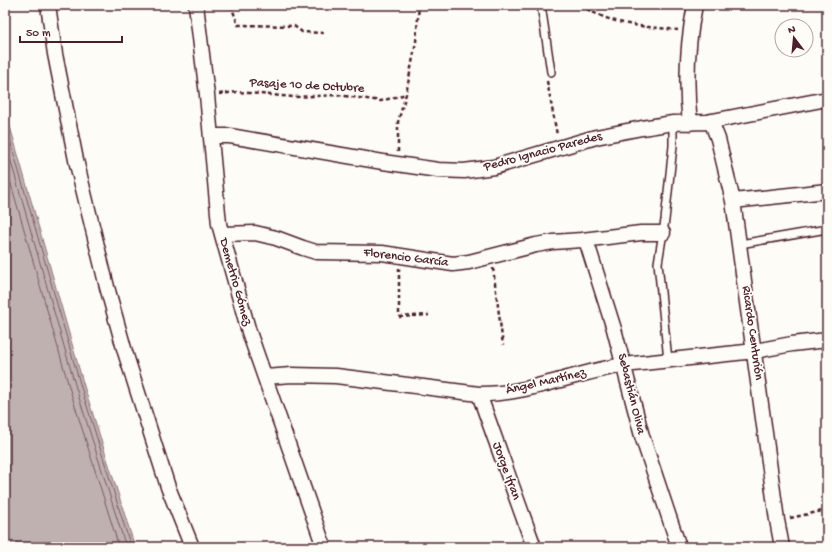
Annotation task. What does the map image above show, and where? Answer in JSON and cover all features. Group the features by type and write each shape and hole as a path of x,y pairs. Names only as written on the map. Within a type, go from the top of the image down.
{"street":[{"path":"48,5 54,54 76,160 125,352 163,472 192,547"},
{"name":"Demetrio Gómez","path":"196,5 207,95 219,224 249,332 324,547"},
{"path":"690,123 687,98 687,65 690,31 695,5"},
{"name":"Pedro Ignacio Paredes","path":"211,136 230,136 438,170 464,171 494,167 596,137 673,123 711,121 827,99"},
{"name":"Ricardo Centurión","path":"711,121 718,139 733,201 782,547"},
{"path":"733,201 827,191"},
{"name":"Florencio García","path":"222,234 255,233 276,238 316,252 382,253 454,264 469,262 547,243 641,233 663,233"},
{"name":"Sebastián Oliva","path":"586,240 614,329 640,431 679,547"},
{"name":"Ángel Martínez","path":"265,377 292,375 336,376 490,395 522,390 605,368 755,351 792,344 827,340"},
{"name":"Jorge Ifran","path":"479,394 534,547"}],"lane":[{"path":"541,5 551,72"},
{"path":"668,360 658,263 667,205 673,123"},
{"path":"740,244 827,229"}],"path":[{"path":"231,5 238,25 294,26 302,32 324,33"},
{"path":"398,164 398,122 406,94 416,42 419,5"},
{"path":"581,5 602,18 618,23 690,31"},
{"path":"551,72 546,74 560,147"},
{"name":"Pasaje 10 de Octubre","path":"207,95 238,92 293,97 338,95 381,101 406,94"},
{"path":"399,256 399,317 429,315"},
{"path":"491,256 503,345"},
{"path":"777,520 827,510"}],"water":[{"path":"5,109 84,386 135,547 5,547"}]}
